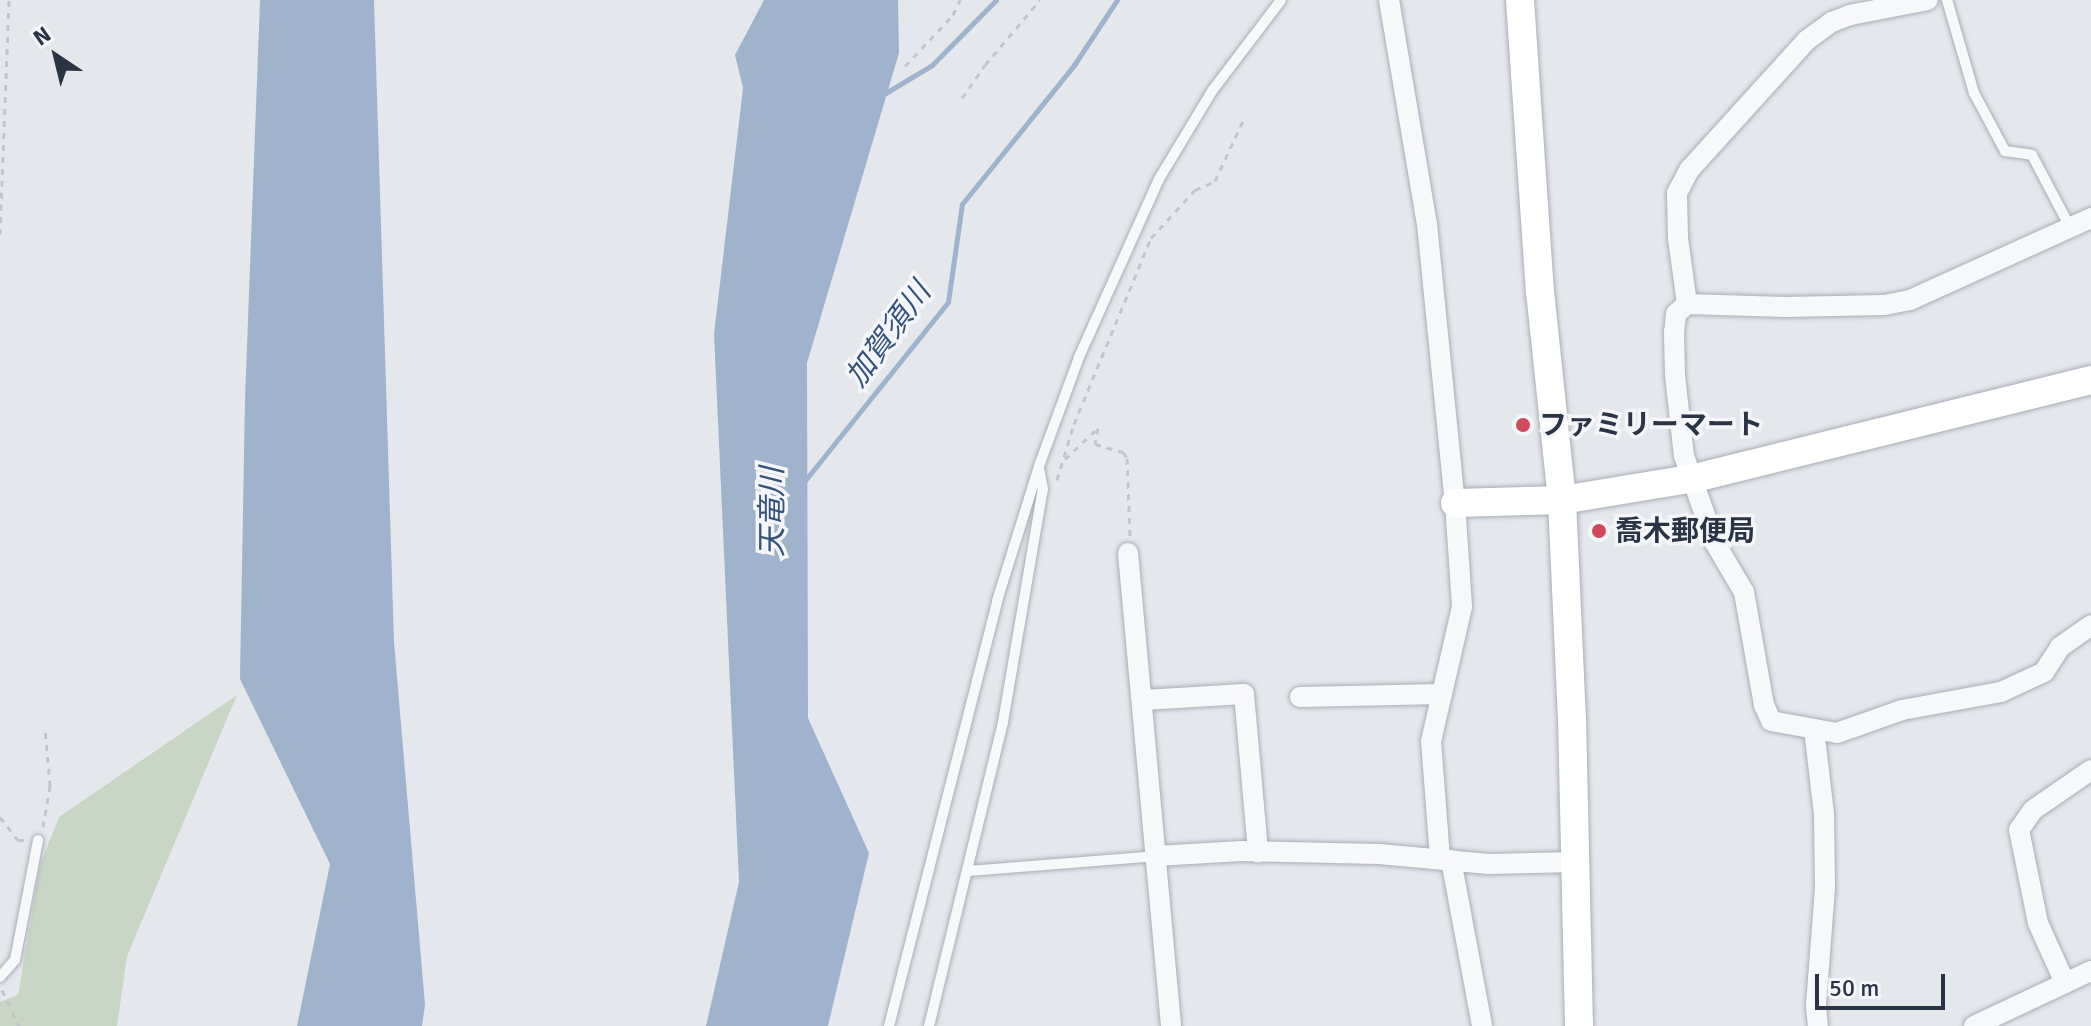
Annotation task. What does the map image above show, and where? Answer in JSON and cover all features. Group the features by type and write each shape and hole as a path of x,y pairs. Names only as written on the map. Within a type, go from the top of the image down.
{"street":[{"path":"1389,0 1427,224 1455,503 1462,607 1431,741 1446,860 1482,1026"},
{"path":"1520,0 1540,291 1562,500 1579,1026"},
{"path":"1687,304 1678,238 1677,193 1690,169 1807,40 1819,31 1850,15 1928,0"},
{"path":"2091,218 1910,300 1884,305 1785,307 1687,304 1676,314 1675,375 1684,456 1695,478 1715,543 1744,592 1764,705 1771,721 1837,733 1902,710 2001,692 2044,672 2060,647 2091,625"},
{"path":"1455,503 1562,500 1695,478 2091,380"},
{"path":"1128,553 1144,700 1171,1026"},
{"path":"1144,700 1244,694 1258,852"},
{"path":"1300,697 1442,694"},
{"path":"1814,729 1824,814 1825,888 1816,1005 1818,1026"},
{"path":"2065,983 2038,923 2019,830 2033,810 2091,770"},
{"path":"1157,856 1258,852 1379,854 1489,864 1576,862"},
{"path":"1974,1026 2091,971"}],"lane":[{"path":"889,1026 947,788 1039,466 1106,292 1159,179 1212,91 1281,0"},
{"path":"1947,0 1974,93 2005,151 2032,155 2070,227"},
{"path":"929,1026 1003,722 1043,489 1039,466"},
{"path":"0,977 15,960 38,840"},
{"path":"967,871 1157,856"}],"path":[{"path":"0,234 9,0"},
{"path":"905,66 953,15 960,0"},
{"path":"962,98 1040,0"},
{"path":"1054,489 1151,238 1195,190 1215,181 1243,121"},
{"path":"1062,462 1098,428 1095,444 1123,452 1127,458 1128,553"},
{"path":"0,817 18,840 38,840 47,817 50,786 45,728"},
{"path":"0,988 19,1026"}],"green space":[{"path":"237,695 127,956 117,1026 0,1026 0,1002 18,995 40,865 59,817"}],"water":[{"path":"260,0 374,0 394,642 425,1005 422,1026 297,1026 330,864 240,679 245,399"},
{"name":"天竜川","path":"764,0 898,0 899,53 807,363 808,718 869,853 828,1026 706,1026 739,882 714,334 743,88 735,55"}],"waterway":[{"path":"884,94 932,65 996,0"},
{"name":"加賀須川","path":"803,483 948,302 962,204 1074,65 1117,0"}],"place":[{"name":"ファミリーマート","path":"1523,425"},
{"name":"喬木郵便局","path":"1599,531"}]}
